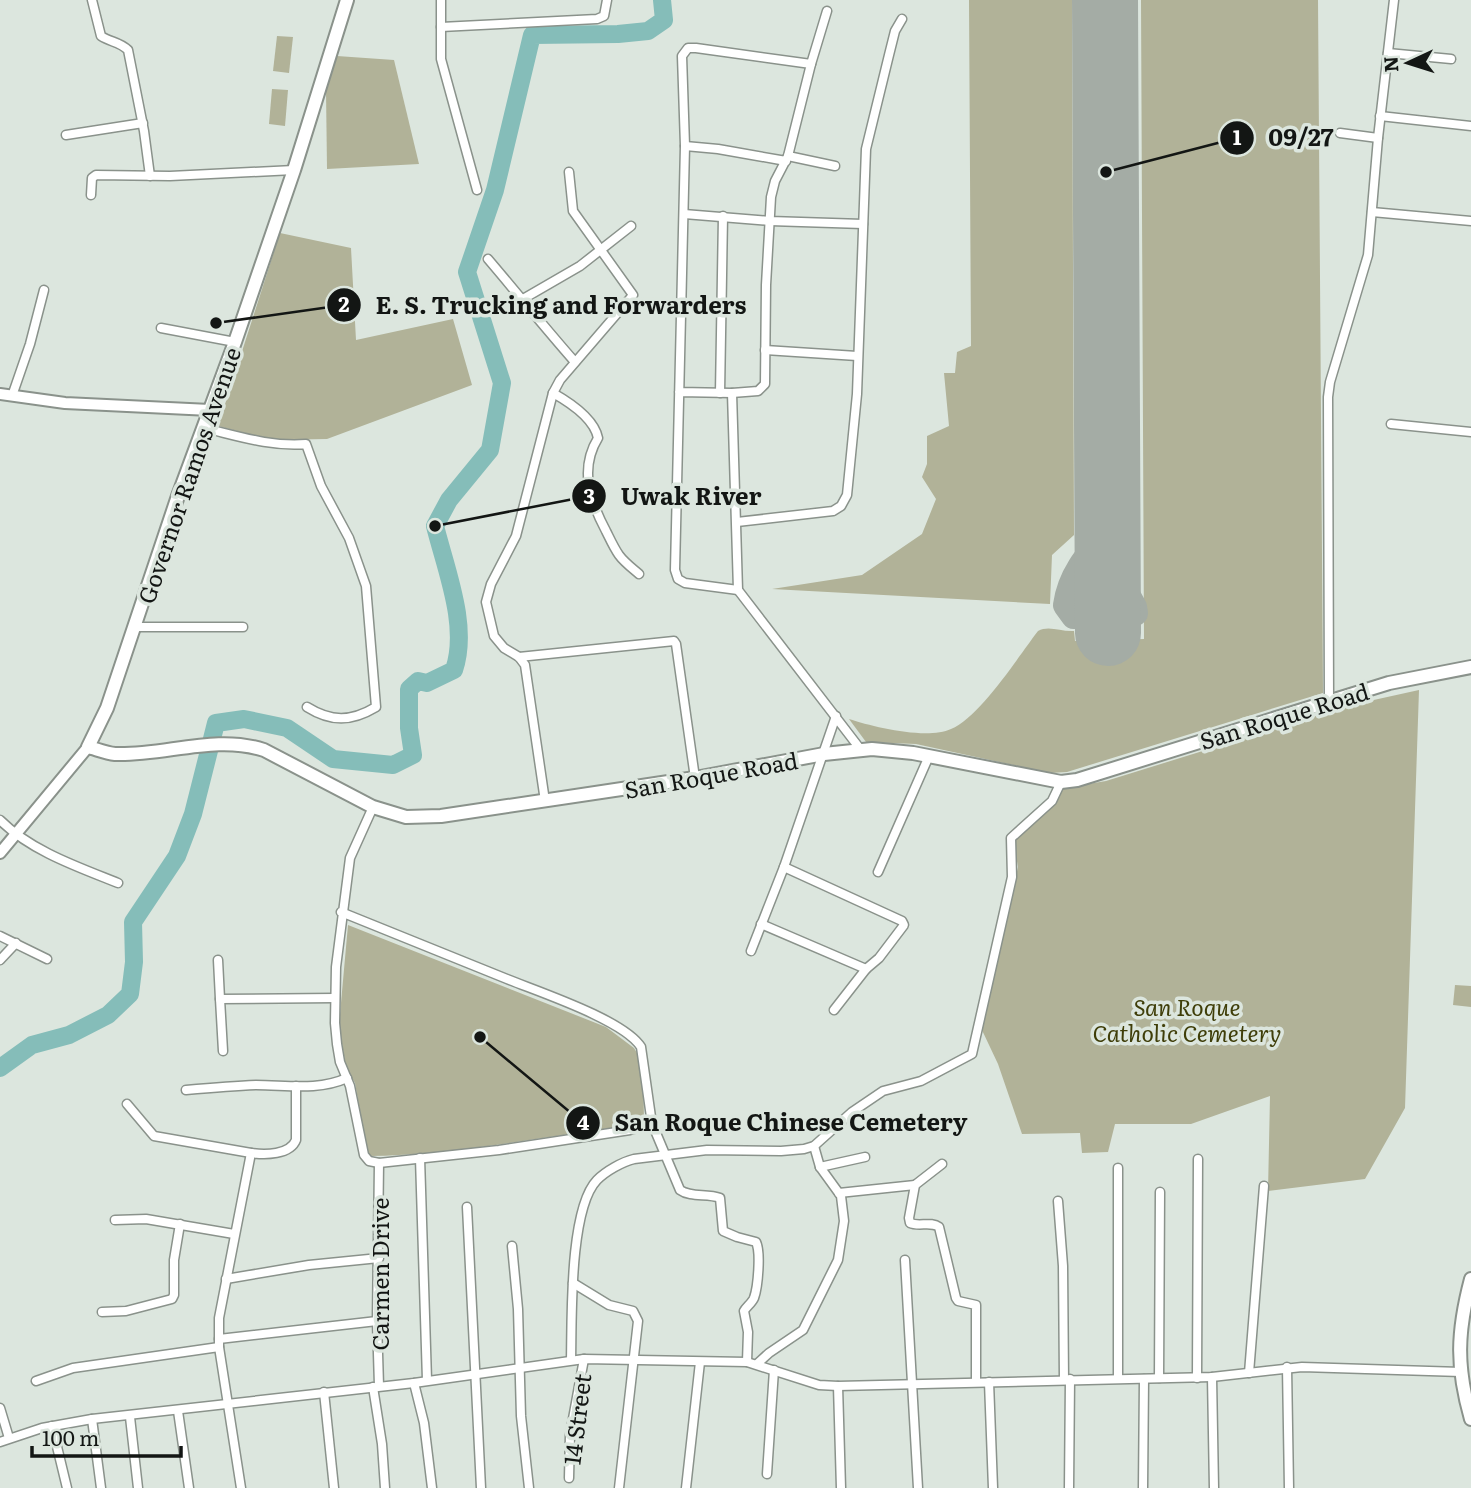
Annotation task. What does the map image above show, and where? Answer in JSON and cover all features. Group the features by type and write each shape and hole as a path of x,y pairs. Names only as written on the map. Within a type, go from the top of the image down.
{"main road":[{"name":"Governor Ramos Avenue","path":"88,747 107,708 178,496 295,170 347,0"},
{"name":"San Roque Road","path":"88,747 113,754 217,744 248,745 264,750 373,807 394,814 422,817 545,801 861,750 929,756 1061,782 1077,780 1399,680 1471,667"},
{"path":"1471,1279 1459,1332 1461,1372 1471,1419"}],"street":[{"path":"92,0 101,36 122,44 128,50 143,122 150,176"},
{"path":"441,0 441,59 477,190"},
{"path":"1329,700 1328,397 1368,255 1380,116 1394,0"},
{"path":"441,27 597,19 604,16 607,3"},
{"path":"679,392 758,391 765,384 771,197 775,181 787,158 827,11"},
{"path":"737,522 833,511 841,506 849,486 869,135 895,31 902,19"},
{"path":"738,590 685,583 678,579 675,570 685,146 682,56 688,48 696,48 811,64"},
{"path":"1388,53 1451,59"},
{"path":"1380,116 1471,126"},
{"path":"66,135 143,122"},
{"path":"1340,133 1378,138"},
{"path":"685,146 835,166"},
{"path":"91,195 92,178 96,175 150,176 295,170"},
{"path":"545,801 525,665 494,636 486,602 491,584 516,536 553,393 575,362 633,295 573,211 569,172"},
{"path":"1373,212 1471,221"},
{"path":"684,214 770,221 863,224"},
{"path":"720,393 723,216"},
{"path":"523,299 580,266 631,226"},
{"path":"488,259 575,362"},
{"path":"44,290 30,344 6,395 65,403 210,410"},
{"path":"161,327 235,342"},
{"path":"765,350 858,356"},
{"path":"553,393 569,402 597,431 598,438 592,449 588,474 593,507 619,556 639,574"},
{"path":"732,393 738,590 861,750"},
{"path":"1391,425 1471,432"},
{"path":"204,428 270,443 306,444 321,486 357,558 366,586 376,707 342,719 324,718 307,707"},
{"path":"135,627 243,627"},
{"path":"519,657 674,642 695,778"},
{"path":"751,951 784,867 836,716"},
{"path":"0,853 88,747"},
{"path":"878,872 929,756"},
{"path":"571,1360 575,1254 584,1206 597,1180 626,1161 707,1150 791,1151 814,1146 852,1112 883,1091 921,1081 972,1054 1012,877 1012,838 1052,801 1061,782"},
{"path":"373,807 350,858 341,912 335,998 337,1044 364,1155 369,1161 379,1163 499,1150 631,1130 649,1125 651,1121"},
{"path":"0,820 15,835 80,868 118,883"},
{"path":"784,867 902,921 904,925 834,1010"},
{"path":"341,912 572,1006 637,1040 641,1047 651,1121 680,1191 684,1194 720,1198 723,1231 756,1242 759,1247 760,1262 754,1298 744,1311 748,1332 747,1362"},
{"path":"761,924 866,969"},
{"path":"0,936 47,959"},
{"path":"0,960 16,943"},
{"path":"218,960 223,1051"},
{"path":"220,999 335,998"},
{"path":"186,1090 330,1085 347,1078"},
{"path":"127,1104 154,1136 251,1153 271,1153 293,1147 296,1140 296,1086"},
{"path":"757,1364 803,1330 838,1260 844,1221 839,1193 820,1167 814,1146"},
{"path":"241,1488 219,1343 220,1309 251,1153"},
{"path":"820,1167 865,1157"},
{"path":"420,1158 427,1380"},
{"path":"1196,1378 1198,1159"},
{"name":"Carmen Drive","path":"379,1163 376,1387 385,1488"},
{"path":"839,1193 915,1185 942,1164"},
{"path":"1118,1168 1118,1378"},
{"path":"915,1185 910,1223 935,1224 939,1227 956,1298 961,1302 972,1303 978,1309 976,1382"},
{"path":"1249,1373 1264,1186"},
{"path":"1159,1378 1160,1192"},
{"path":"1058,1201 1063,1266 1069,1488"},
{"path":"467,1207 481,1488"},
{"path":"115,1220 146,1219 234,1234"},
{"path":"102,1312 126,1311 172,1299 174,1260 180,1224"},
{"path":"512,1246 529,1488"},
{"path":"226,1279 309,1265 379,1258"},
{"path":"905,1260 918,1488"},
{"path":"573,1283 610,1305 633,1311 638,1321 619,1488"},
{"path":"36,1381 73,1368 219,1343 377,1321"},
{"path":"0,1441 52,1426 92,1419 130,1417 414,1383 584,1359 747,1362 819,1385 838,1386 1196,1378 1287,1367 1461,1372"},
{"name":"14 Street","path":"569,1478 570,1435 584,1359"},
{"path":"687,1488 700,1362"},
{"path":"1287,1367 1289,1488"},
{"path":"767,1474 774,1370"},
{"path":"1212,1377 1214,1488"},
{"path":"1143,1488 1144,1379"},
{"path":"989,1382 993,1488"},
{"path":"414,1383 424,1423 432,1488"},
{"path":"838,1386 841,1488"},
{"path":"324,1392 334,1488"},
{"path":"0,1408 9,1438"},
{"path":"178,1411 189,1488"},
{"path":"130,1417 138,1488"},
{"path":"92,1419 102,1488"},
{"path":"52,1426 67,1488"}],"green space":[{"path":"969,0 1072,0 1074,535 1052,555 1050,604 772,589 862,575 922,534 936,499 922,477 927,464 927,436 949,426 944,373 955,373 957,352 971,346"},
{"path":"1141,0 1318,0 1323,693 1067,772 1050,773 916,744 866,742 849,719 885,729 915,733 941,732 962,722 986,700 1042,629 1074,631 1075,641 1144,639"},
{"path":"277,36 293,37 289,73 273,71"},
{"path":"337,56 394,60 419,164 327,169 326,90"},
{"path":"272,89 288,90 285,126 269,124"},
{"path":"280,233 351,248 356,340 453,319 472,385 327,439 271,440 218,426"},
{"name":"San Roque Catholic Cemetery","path":"1419,690 1405,1108 1365,1179 1268,1191 1270,1096 1191,1124 1115,1124 1108,1152 1082,1153 1080,1133 1022,1134 998,1064 981,1028 1018,867 1014,844 1018,836 1054,805 1064,788 1106,781 1351,705"},
{"path":"348,925 606,1027 634,1048 643,1063 644,1121 462,1149 368,1156 355,1083 346,1068 339,1025"},
{"path":"1455,985 1471,986 1471,1007 1453,1005"}],"waterway":[{"path":"0,1068 32,1045 69,1035 108,1015 130,994 134,962 133,922 177,856 193,814 216,723 244,719 287,728 333,759 393,765 413,755 409,728 409,689 418,681 427,683 454,670 458,653 459,635 454,598 435,526 449,500 490,450 502,383 467,272 495,190 532,35 648,31 664,20 662,0"}],"taxiway":[{"path":"1107,533 1071,584 1066,605 1074,616 1091,612 1108,575"},
{"path":"1095,602 1102,612 1112,617 1123,618 1135,613 1108,560"}],"runway":[{"path":"1105,0 1108,633"}],"place":[{"name":"09/27","path":"1106,172"},
{"name":"E. S. Trucking and Forwarders","path":"216,323"},
{"name":"Uwak River","path":"435,526"},
{"name":"San Roque Chinese Cemetery","path":"480,1037"}]}
